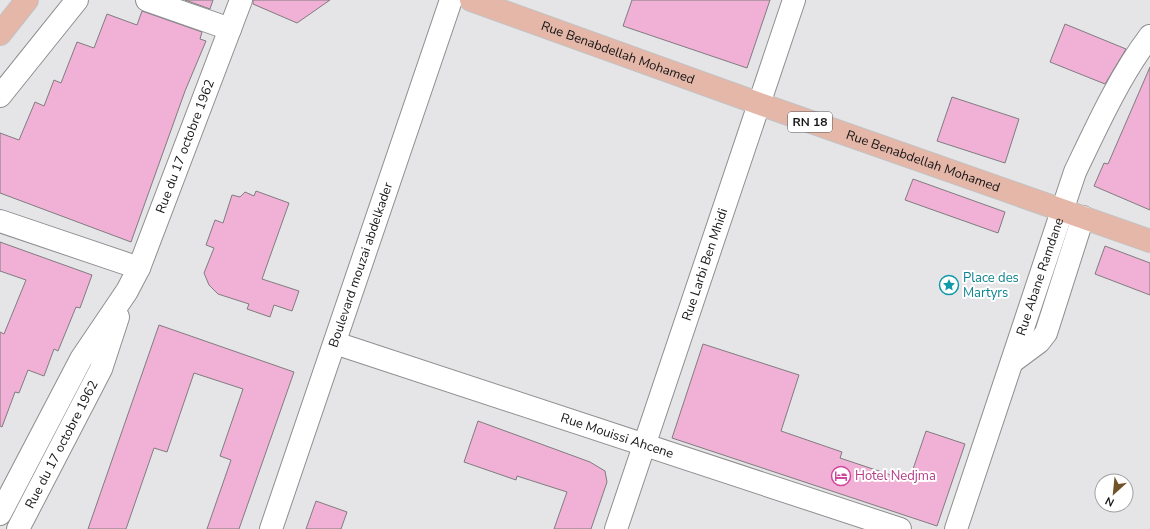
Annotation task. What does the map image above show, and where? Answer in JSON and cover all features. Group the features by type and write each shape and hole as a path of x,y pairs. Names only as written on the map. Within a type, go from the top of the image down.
{"main road":[{"path":"0,34 27,0"},
{"name":"Rue Benabdellah Mohamed","path":"471,0 760,104 1150,241"}],"street":[{"path":"0,96 77,0"},
{"path":"147,0 230,29"},
{"name":"Rue du 17 octobre 1962","path":"0,514 81,359 127,291 139,268 241,0"},
{"name":"Boulevard mouzai abdelkader","path":"271,529 450,0"},
{"name":"Rue Larbi Ben Mhidi","path":"616,529 794,0"},
{"name":"Rue Abane Ramdane","path":"956,529 1075,172 1094,132 1136,54 1150,36"},
{"path":"1012,362 1039,342 1046,333 1083,217"},
{"path":"0,221 139,268"},
{"name":"Rue du 17 octobre 1962","path":"18,529 101,369 127,291"},
{"name":"Rue Mouissi Ahcene","path":"335,343 900,529"}],"building":[{"path":"185,0 213,0 210,9"},
{"path":"253,0 330,0 297,23 253,4"},
{"path":"632,0 770,0 747,68 623,26"},
{"path":"142,11 202,32 200,39 206,41 185,91 131,242 0,193 0,133 19,140 35,102 44,106 54,80 61,83 77,42 94,48 107,14 137,25"},
{"path":"1065,24 1126,49 1105,84 1050,62"},
{"path":"1150,67 1150,210 1094,186 1104,163 1108,164"},
{"path":"952,97 1019,119 1005,163 937,141"},
{"path":"913,179 1005,212 998,233 905,200"},
{"path":"256,191 289,203 262,279 299,291 292,311 274,305 270,317 247,309 249,304 218,294 209,285 204,273 214,248 206,245 215,220 223,223 232,195 240,197 245,192 254,196"},
{"path":"0,242 92,275 80,308 76,307 58,351 54,349 44,376 28,370 19,393 15,392 2,427 0,426 0,332 4,334 26,280 0,271"},
{"path":"1105,246 1150,263 1150,295 1095,274"},
{"path":"159,325 294,372 239,529 207,529 231,460 220,456 243,389 194,373 167,452 154,448 126,529 88,529"},
{"path":"703,344 799,375 781,431 842,452 840,458 909,481 926,431 965,444 937,526 672,438"},
{"path":"478,421 590,462 605,471 607,482 591,529 554,529 567,492 517,476 516,480 464,462"},
{"path":"316,501 347,512 341,529 306,529"}],"place":[{"name":"Place des Martyrs","path":"949,285"},
{"name":"Hotel Nedjma","path":"841,476"}]}
